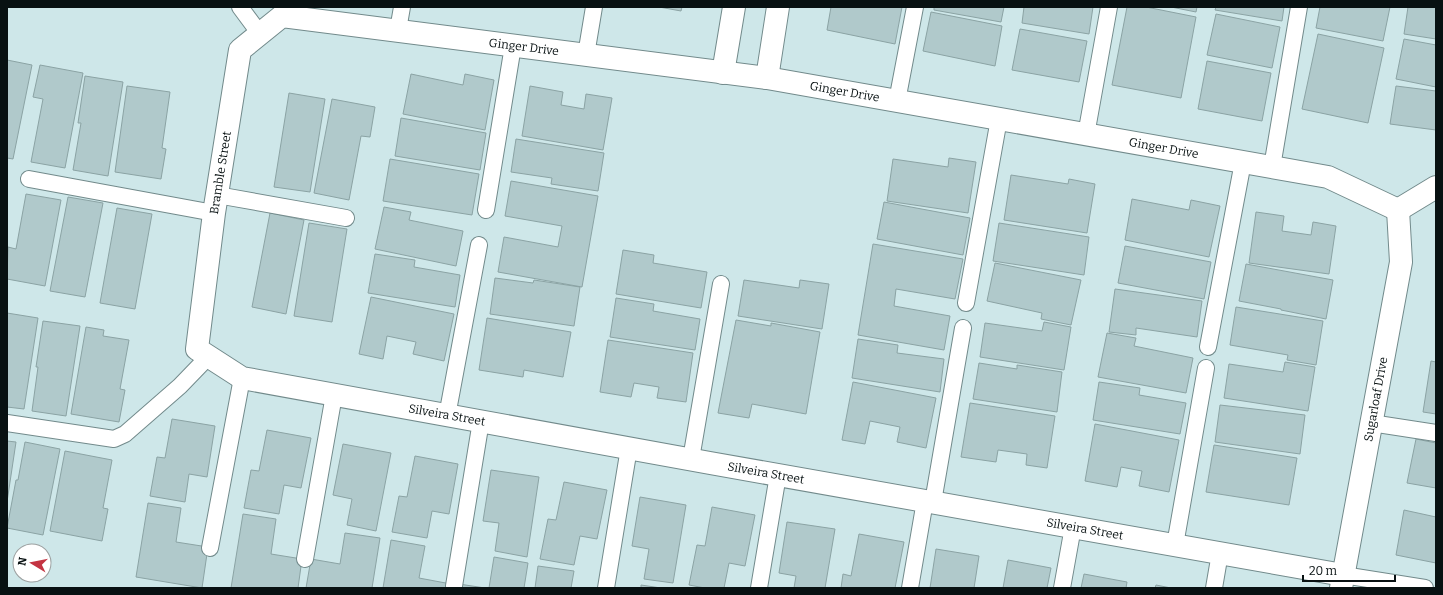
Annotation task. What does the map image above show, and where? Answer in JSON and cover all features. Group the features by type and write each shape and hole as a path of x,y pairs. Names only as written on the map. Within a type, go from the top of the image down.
{"street":[{"path":"723,73 734,7"},
{"path":"767,78 778,7"},
{"name":"Bramble Street","path":"203,353 216,204 240,50 282,16"},
{"name":"Ginger Drive","path":"282,16 767,78 1328,177 1398,210"},
{"path":"1398,210 1436,187"},
{"name":"Sugarloaf Drive","path":"1342,581 1401,262 1398,210"},
{"name":"Silveira Street","path":"203,353 242,378 447,416 1220,553 1342,581"}],"lane":[{"path":"240,7 260,34"},
{"path":"398,30 402,7"},
{"path":"586,55 594,7"},
{"path":"897,101 915,7"},
{"path":"1086,135 1109,7"},
{"path":"1272,167 1299,7"},
{"path":"486,210 513,46"},
{"path":"966,303 999,119"},
{"path":"1208,347 1243,162"},
{"path":"29,179 216,204 346,218"},
{"path":"447,416 479,245"},
{"path":"691,459 721,284"},
{"path":"910,588 929,501 963,328"},
{"path":"7,422 114,439 125,434 180,386 203,353"},
{"path":"1175,545 1206,368"},
{"path":"210,548 242,378"},
{"path":"305,559 334,395"},
{"path":"454,586 481,421"},
{"path":"1371,422 1436,434"},
{"path":"606,588 629,448"},
{"path":"759,588 778,475"},
{"path":"1062,588 1073,527"},
{"path":"1214,588 1220,553"},
{"path":"1342,581 1425,588"}],"building":[{"path":"659,7 682,7 681,11"},
{"path":"831,7 902,7 895,44 827,30"},
{"path":"934,7 1004,7 1001,22 934,10"},
{"path":"1024,7 1093,7 1089,34 1022,23"},
{"path":"1127,7 1146,7 1196,17 1181,98 1112,85"},
{"path":"1171,7 1197,7 1196,12"},
{"path":"1216,7 1284,7 1282,21 1215,10"},
{"path":"1320,7 1390,7 1383,41 1316,28"},
{"path":"1408,7 1436,7 1436,39 1404,34"},
{"path":"931,12 1002,26 995,66 923,51"},
{"path":"1216,14 1280,27 1272,68 1207,55"},
{"path":"1020,29 1087,41 1079,82 1012,70"},
{"path":"1318,34 1384,48 1368,123 1302,109"},
{"path":"1404,39 1436,45 1436,87 1396,79"},
{"path":"7,60 32,65 13,159 7,158"},
{"path":"1207,61 1271,73 1262,121 1198,109"},
{"path":"40,65 83,73 65,168 31,162 43,99 33,97"},
{"path":"411,74 463,85 465,74 494,80 485,130 403,114"},
{"path":"85,76 123,82 108,176 73,170 81,123 78,123"},
{"path":"127,86 170,92 162,148 166,149 161,179 115,172"},
{"path":"530,86 563,92 561,105 584,109 586,94 612,98 603,150 522,136"},
{"path":"1396,86 1436,91 1436,130 1390,124"},
{"path":"289,93 325,99 310,192 274,187"},
{"path":"332,99 375,107 370,137 361,136 349,200 314,193"},
{"path":"401,118 486,133 480,170 395,156"},
{"path":"516,139 604,153 598,191 551,184 552,178 511,172"},
{"path":"949,158 976,162 968,213 887,201 893,159 948,167"},
{"path":"390,159 479,174 472,215 383,201"},
{"path":"1011,175 1068,184 1069,179 1095,184 1087,233 1004,220"},
{"path":"511,181 598,196 582,287 498,272 504,237 558,247 562,226 505,216"},
{"path":"26,194 61,200 45,286 7,279 8,247 16,249"},
{"path":"68,197 103,203 85,297 50,291"},
{"path":"1132,199 1189,210 1191,200 1220,206 1209,257 1125,240"},
{"path":"884,202 970,218 963,255 877,239"},
{"path":"384,207 411,212 409,220 463,231 456,266 375,249"},
{"path":"117,208 152,214 135,309 100,303"},
{"path":"1256,212 1284,216 1282,231 1311,235 1313,222 1336,226 1329,274 1249,263"},
{"path":"270,213 304,220 286,314 252,307"},
{"path":"309,223 347,229 332,322 294,316"},
{"path":"999,223 1089,237 1084,275 993,261"},
{"path":"873,244 963,259 955,299 896,289 894,306 950,316 944,350 858,335"},
{"path":"1125,246 1211,262 1204,299 1118,283"},
{"path":"623,250 654,255 653,263 707,272 701,308 616,294"},
{"path":"375,254 415,260 414,267 460,275 455,307 368,293"},
{"path":"995,263 1081,280 1071,325 1041,319 1042,313 987,301"},
{"path":"1246,264 1333,280 1326,319 1239,301"},
{"path":"495,278 533,283 534,280 580,287 574,326 490,314"},
{"path":"744,280 799,288 800,280 829,284 822,329 738,316"},
{"path":"1115,289 1202,301 1197,337 1136,328 1136,335 1109,332"},
{"path":"371,297 454,314 444,361 413,354 416,342 387,336 383,359 359,354"},
{"path":"616,298 654,304 653,311 700,319 695,350 610,337"},
{"path":"1236,307 1323,321 1316,365 1287,360 1288,355 1230,345"},
{"path":"7,313 38,318 24,409 7,407"},
{"path":"487,318 571,332 563,377 524,370 523,377 479,370"},
{"path":"736,320 771,326 771,323 820,332 806,414 752,404 749,418 718,413"},
{"path":"43,321 80,326 66,416 32,411 38,367 36,367"},
{"path":"1044,322 1071,327 1064,370 980,357 985,323 1042,331"},
{"path":"86,327 104,330 103,336 129,340 120,389 125,390 119,422 71,414"},
{"path":"1107,333 1136,338 1134,346 1193,358 1186,393 1098,377"},
{"path":"858,339 898,345 897,353 944,359 940,392 852,378"},
{"path":"608,340 693,353 686,402 657,398 659,387 634,383 631,397 600,392"},
{"path":"1431,361 1436,362 1436,414 1423,412"},
{"path":"1285,362 1315,367 1308,411 1224,398 1229,364 1283,372"},
{"path":"979,363 1017,369 1017,365 1062,372 1057,412 973,399"},
{"path":"853,382 936,398 926,448 897,442 900,427 870,421 865,444 842,440"},
{"path":"1099,382 1140,388 1139,395 1186,403 1180,434 1093,420"},
{"path":"970,403 1055,416 1047,468 1026,465 1027,454 998,450 996,462 961,457"},
{"path":"1220,405 1305,415 1300,454 1215,442"},
{"path":"172,419 215,426 207,477 189,474 185,502 150,496 157,457 165,458"},
{"path":"1095,424 1179,440 1169,492 1139,486 1142,471 1121,467 1117,487 1085,481"},
{"path":"267,430 311,438 301,488 284,485 279,514 244,508 251,470 259,471"},
{"path":"1416,439 1436,443 1436,488 1407,483"},
{"path":"7,441 16,442 7,502"},
{"path":"25,442 60,449 43,535 7,528"},
{"path":"343,444 391,453 376,531 347,525 352,499 333,495"},
{"path":"1214,445 1297,458 1289,505 1206,492"},
{"path":"65,451 112,460 103,508 108,509 102,541 50,531"},
{"path":"415,456 458,464 449,514 432,511 427,538 392,532 399,496 407,497"},
{"path":"491,470 539,477 527,557 495,551 499,523 483,521"},
{"path":"564,482 607,490 597,539 580,536 574,565 540,559 548,519 556,520"},
{"path":"640,497 686,505 673,583 644,579 649,549 632,546"},
{"path":"148,503 181,508 176,542 208,547 202,588 136,577"},
{"path":"712,507 755,515 745,566 729,563 724,588 705,588 689,585 697,545 705,546"},
{"path":"1404,510 1436,517 1436,563 1396,555"},
{"path":"243,514 276,519 271,554 302,559 298,588 231,588"},
{"path":"787,522 835,529 825,588 794,588 796,576 779,573"},
{"path":"345,533 380,538 372,588 306,588 311,559 340,564"},
{"path":"859,534 904,542 895,588 841,588 843,574 851,576"},
{"path":"391,540 425,546 419,578 451,584 450,588 383,588"},
{"path":"936,549 979,556 974,588 930,588"},
{"path":"494,557 528,563 524,588 489,588"},
{"path":"1008,560 1051,568 1047,588 1003,588"},
{"path":"538,566 574,571 571,588 535,588"},
{"path":"1084,574 1127,582 1126,588 1081,588"},
{"path":"459,584 485,588 459,588"},
{"path":"641,585 661,588 641,588"},
{"path":"1156,585 1171,588 1155,588"}]}
